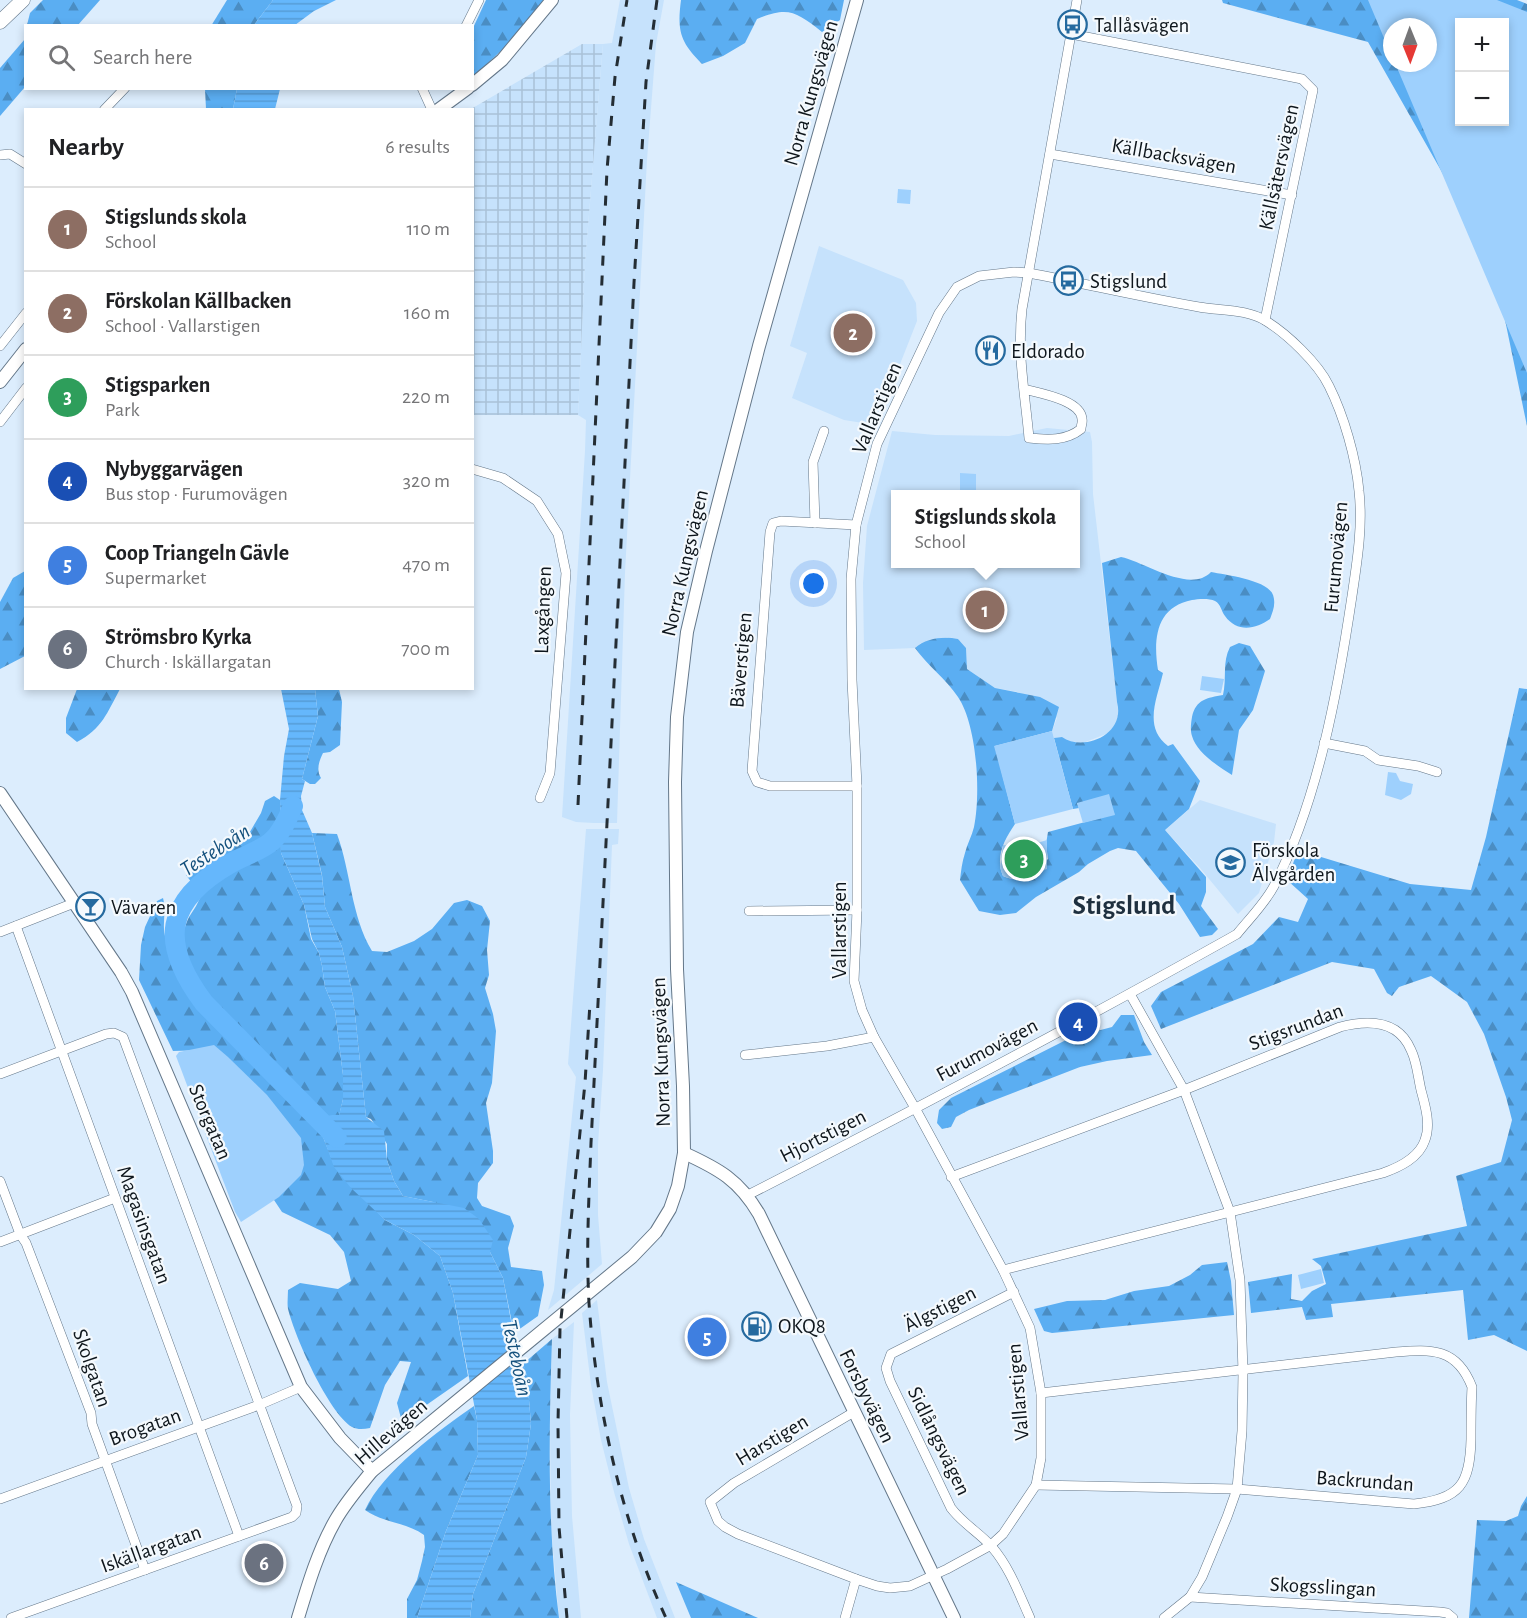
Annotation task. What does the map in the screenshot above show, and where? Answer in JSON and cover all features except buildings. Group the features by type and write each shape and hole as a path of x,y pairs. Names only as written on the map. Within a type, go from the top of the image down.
{"main road":[{"path":"0,22 23,0"}],"street":[{"path":"467,24 478,0"},
{"path":"474,83 502,60 552,0"},
{"name":"Norra Kungsvägen","path":"684,1153 677,969 675,782 676,717 687,632 759,346 857,0"},
{"path":"1024,389 1064,400 1078,410 1083,418 1081,429 1071,437 1029,438 1024,389 1019,337 1077,0"},
{"name":"Källsätersvägen","path":"1071,34 1302,79 1313,90 1265,320"},
{"path":"106,108 123,90"},
{"path":"423,90 431,108"},
{"path":"441,108 465,90"},
{"path":"0,155 10,154 24,163"},
{"name":"Källbacksvägen","path":"1050,154 1292,195"},
{"name":"Vallarstigen","path":"710,1502 718,1521 725,1527 764,1545 856,1579 891,1588 910,1586 991,1545 1003,1534 1036,1485 1041,1458 1041,1394 1030,1328 1003,1270 874,1037 862,1010 854,981 857,910 857,786 852,680 851,579 856,525 877,444 939,313 957,287 979,276 1014,272 1029,273"},
{"name":"Furumovägen","path":"915,1108 1130,994 1238,933 1273,888 1299,828 1324,743 1347,628 1357,557 1359,491 1350,444 1328,384 1306,355 1284,334 1265,320 1249,314 1201,307 1029,273"},
{"path":"0,346 24,316"},
{"path":"0,382 24,354"},
{"path":"0,422 24,391"},
{"path":"815,523 813,462 824,431"},
{"name":"Laxgången","path":"474,470 503,478 537,501 558,534 566,573 550,772 540,798"},
{"name":"Bäverstigen","path":"856,525 781,521 772,523 752,771 757,782 770,786 857,786"},
{"path":"1324,743 1365,751 1378,760 1418,766 1437,772"},
{"name":"Storgatan","path":"0,793 132,992 301,1387 340,1438 372,1471"},
{"path":"0,932 74,903"},
{"path":"749,911 857,910"},
{"name":"Magasinsgatan","path":"16,926 239,1536"},
{"path":"1130,994 1184,1090 1230,1212 1240,1280 1242,1431 1236,1489 1202,1577 1190,1597 1164,1618"},
{"name":"Stigsrundan","path":"951,1177 1184,1090 1340,1027 1360,1022 1378,1023 1397,1032 1411,1049 1427,1117 1425,1140 1404,1165 1383,1173 1003,1270"},
{"path":"0,1074 106,1034 118,1034 125,1041 259,1405"},
{"path":"745,1054 827,1046 874,1037"},
{"name":"Hjortstigen","path":"747,1195 915,1108"},
{"name":"Forsbyvägen","path":"684,1153 729,1177 747,1195 759,1214 954,1618"},
{"name":"Hillevägen","path":"298,1618 316,1563 332,1527 343,1508 372,1471 632,1257 656,1232 670,1209 678,1186 684,1153"},
{"name":"Skolgatan","path":"0,1181 20,1234 26,1242 91,1413 92,1424 145,1570"},
{"path":"0,1242 115,1198"},
{"name":"Älgstigen","path":"887,1362 891,1354 1014,1292"},
{"name":"Backrundan","path":"1036,1485 1236,1489 1414,1504 1433,1502 1449,1495 1466,1477 1470,1464 1472,1387 1467,1375 1450,1357 1424,1350 1041,1394"},
{"name":"Sidlångsvägen","path":"887,1362 886,1368 890,1381 951,1508 960,1520 991,1545 1006,1566 1030,1618"},
{"name":"Brogatan","path":"0,1499 259,1405 301,1387"},
{"name":"Iskällargatan","path":"10,1618 292,1517 296,1513 297,1506 259,1405"},
{"name":"Harstigen","path":"710,1502 734,1483 854,1412"},
{"path":"844,1618 856,1579"},
{"name":"Skogsslingan","path":"1190,1597 1440,1612 1448,1613 1453,1618"}],"shaded area":[{"path":"620,0 664,0 656,44 647,160 625,573 617,823 594,823 576,822 562,817 585,451 586,420 578,415 585,263 603,44 612,43"},
{"path":"1368,0 1497,0 1527,12 1527,373 1399,72 1437,72 1437,18 1383,18 1383,36"},
{"path":"582,44 603,44 585,263 578,415 474,415 473,108"},
{"path":"898,189 911,190 910,204 897,203"},
{"path":"819,246 903,280 916,303 917,321 876,425 844,420 792,398 807,353 790,346"},
{"path":"1047,428 1090,432 1093,494 1120,712 1114,728 1106,734 1083,743 1069,742 1062,737 1054,738 1052,731 1057,718 1018,692 995,688 967,669 966,648 958,639 947,637 921,643 915,648 864,650 863,583 867,526 892,431 935,435 1009,436"},
{"path":"960,473 976,474 976,490 960,490"},
{"path":"1202,676 1224,679 1221,693 1200,690"},
{"path":"1052,731 1073,809 1015,824 994,746"},
{"path":"1388,772 1396,773 1400,781 1413,784 1411,794 1401,800 1385,795"},
{"path":"1109,794 1115,815 1083,823 1077,803"},
{"name":"Förskola Älvgården","path":"1200,800 1276,824 1274,842 1259,893 1238,914 1165,830"},
{"path":"586,829 619,829 618,844 612,845 598,1144 598,1215 602,1264 548,1310 554,1290 576,1077 568,1064"},
{"path":"1047,840 1047,869 1014,879 1003,876 1000,868 1003,845 1024,847"},
{"path":"214,1045 267,1095 301,1138 304,1165 301,1175 279,1197 241,1222 235,1212 176,1056 179,1052"},
{"path":"1321,1269 1324,1283 1301,1289 1298,1275"},
{"path":"597,1300 607,1382 629,1488 644,1539 675,1618 657,1618 629,1544 601,1440 582,1313"},
{"path":"574,1322 570,1415 572,1516 581,1618 559,1618 551,1527 552,1339"}],"green space":[{"path":"43,0 100,0 79,24 27,24 30,13"},
{"path":"227,0 273,0 255,24 212,24"},
{"path":"486,0 544,0 503,49 474,76 474,26"},
{"path":"681,0 844,0 840,20 822,32 792,13 768,15 757,19 745,43 723,56 702,64 689,49 682,35"},
{"path":"1222,0 1517,0 1527,4 1527,426 1493,262 1385,72 1437,72 1437,18 1383,18 1383,68 1368,42 1223,3"},
{"path":"24,40 24,88 0,116 0,68"},
{"path":"205,90 237,90 233,108 206,108"},
{"path":"1121,557 1167,575 1191,580 1202,578 1211,572 1246,579 1270,590 1274,598 1270,619 1247,628 1230,621 1215,601 1192,600 1180,604 1164,617 1157,636 1158,670 1163,673 1155,703 1156,730 1168,746 1173,744 1200,781 1189,809 1165,830 1206,877 1206,892 1201,906 1218,929 1212,935 1200,937 1179,904 1136,851 1118,848 1110,851 1036,897 1016,913 1000,915 979,911 960,880 976,813 977,778 973,741 964,709 958,697 915,648 935,639 958,639 966,648 967,669 995,688 1040,697 1059,707 1052,731 995,746 1015,824 1007,836 1000,855 1001,869 1003,876 1022,878 1048,859 1046,844 1048,832 1115,814 1077,803 1079,808 1073,809 1054,738 1062,737 1081,742 1091,741 1101,738 1115,724 1118,714 1102,563"},
{"path":"24,572 24,657 0,669 0,602 13,578"},
{"path":"1239,643 1250,646 1265,671 1253,710 1239,730 1232,775 1198,748 1192,736 1191,726 1194,711 1199,703 1223,695 1228,653 1230,647"},
{"path":"1519,688 1527,689 1527,1351 1494,1335 1468,1340 1463,1290 1331,1304 1333,1317 1306,1320 1302,1307 1251,1313 1248,1282 1292,1274 1291,1299 1302,1301 1312,1291 1326,1284 1321,1266 1312,1259 1467,1226 1456,1176 1501,1162 1512,1120 1506,1097 1484,1034 1467,1002 1431,976 1399,987 1392,996 1387,993 1374,969 1332,962 1161,1029 1151,1006 1161,992 1253,944 1279,917 1298,922 1308,899 1287,880 1298,850 1410,884 1471,890 1486,837"},
{"path":"77,690 119,690 98,726 77,742 66,733 66,718"},
{"path":"315,690 339,690 342,702 340,745 330,752 323,753 319,766 321,778 315,784 310,784 302,779 318,716"},
{"path":"274,796 280,800 281,853 304,905 311,939 319,953 325,987 335,1011 343,1075 343,1099 339,1116 316,1127 323,1137 335,1167 385,1220 414,1235 440,1256 453,1293 468,1376 402,1422 397,1403 411,1362 400,1361 385,1385 370,1428 352,1427 333,1406 305,1355 288,1309 288,1290 300,1283 338,1289 351,1281 344,1252 330,1235 282,1212 274,1200 208,1050 173,1051 139,980 141,945 145,927 157,901 163,898 166,939 178,940 201,895 186,875 247,837 265,801"},
{"path":"312,833 337,834 355,909 372,951 387,952 414,941 432,929 454,903 467,900 482,906 490,921 487,950 489,975 485,988 496,1031 492,1083 486,1103 493,1163 478,1183 477,1198 482,1206 510,1216 514,1226 508,1248 511,1267 542,1271 544,1285 538,1316 514,1333 503,1278 490,1252 433,1202 403,1196 394,1181 387,1160 387,1144 371,1119 366,1117 353,996 342,947 325,907 322,875"},
{"path":"1121,1015 1134,1015 1144,1042 1152,1055 1080,1067 969,1110 956,1117 951,1127 942,1129 937,1123 939,1110 951,1098 1070,1038 1112,1027"},
{"path":"1227,1262 1234,1315 1052,1333 1044,1331 1034,1309 1067,1301 1105,1300 1134,1291 1169,1286 1190,1275 1202,1265"},
{"path":"552,1339 551,1513 559,1618 470,1618 473,1594 526,1457 531,1424 527,1376 523,1364"},
{"path":"474,1406 477,1420 478,1455 446,1531 417,1618 407,1618 407,1599 417,1580 425,1547 424,1535 410,1527 379,1518 365,1510 373,1495 398,1466 429,1439"},
{"path":"1527,1496 1527,1618 1469,1618 1477,1520 1506,1521 1518,1516"},
{"path":"676,1582 758,1618 691,1618"}],"water":[{"path":"273,0 336,0 314,11 296,24 255,24"},
{"path":"237,90 280,90 275,108 233,108"},
{"path":"281,690 315,690 318,716 302,779 305,781 301,796 302,810 312,833 322,876 325,907 342,947 353,996 366,1117 384,1131 387,1160 394,1181 403,1196 464,1208 479,1219 493,1240 490,1252 503,1278 512,1326 527,1376 531,1424 526,1457 473,1594 470,1618 417,1618 446,1531 478,1455 477,1420 453,1293 440,1256 414,1235 385,1220 351,1188 334,1167 323,1137 316,1127 325,1117 339,1115 343,1099 343,1075 335,1011 325,987 319,953 312,939 304,905 281,853 280,800 289,729"}],"waterway":[{"name":"Testeboån","path":"293,806 282,829 268,845 231,863 209,877 192,892 181,908 176,925 175,942 189,981 204,1003 337,1138"}],"railway":[{"path":"578,805 607,170 615,77 627,0"},
{"path":"657,0 646,82 634,283 591,1143 588,1263 589,1303 598,1383 614,1464 636,1543 666,1618"},
{"path":"567,1618 559,1527 560,1329 585,1083 590,1003"}],"place":[{"name":"Tallåsvägen","path":"1073,25"},
{"name":"Stigslund","path":"1069,281"},
{"name":"Förskolan Källbacken","path":"853,333"},
{"name":"Eldorado","path":"990,351"},
{"name":"Stigslunds skola","path":"985,610"},
{"name":"Stigsparken","path":"1024,859"},
{"name":"Förskola Älvgården","path":"1231,862"},
{"name":"Vävaren","path":"90,907"},
{"name":"Nybyggarvägen","path":"1078,1022"},
{"name":"OKQ8","path":"757,1326"},
{"name":"Coop Triangeln Gävle","path":"707,1337"},
{"name":"Strömsbro Kyrka","path":"264,1563"}],"district":[{"name":"Stigslund","path":"1124,905"}]}
